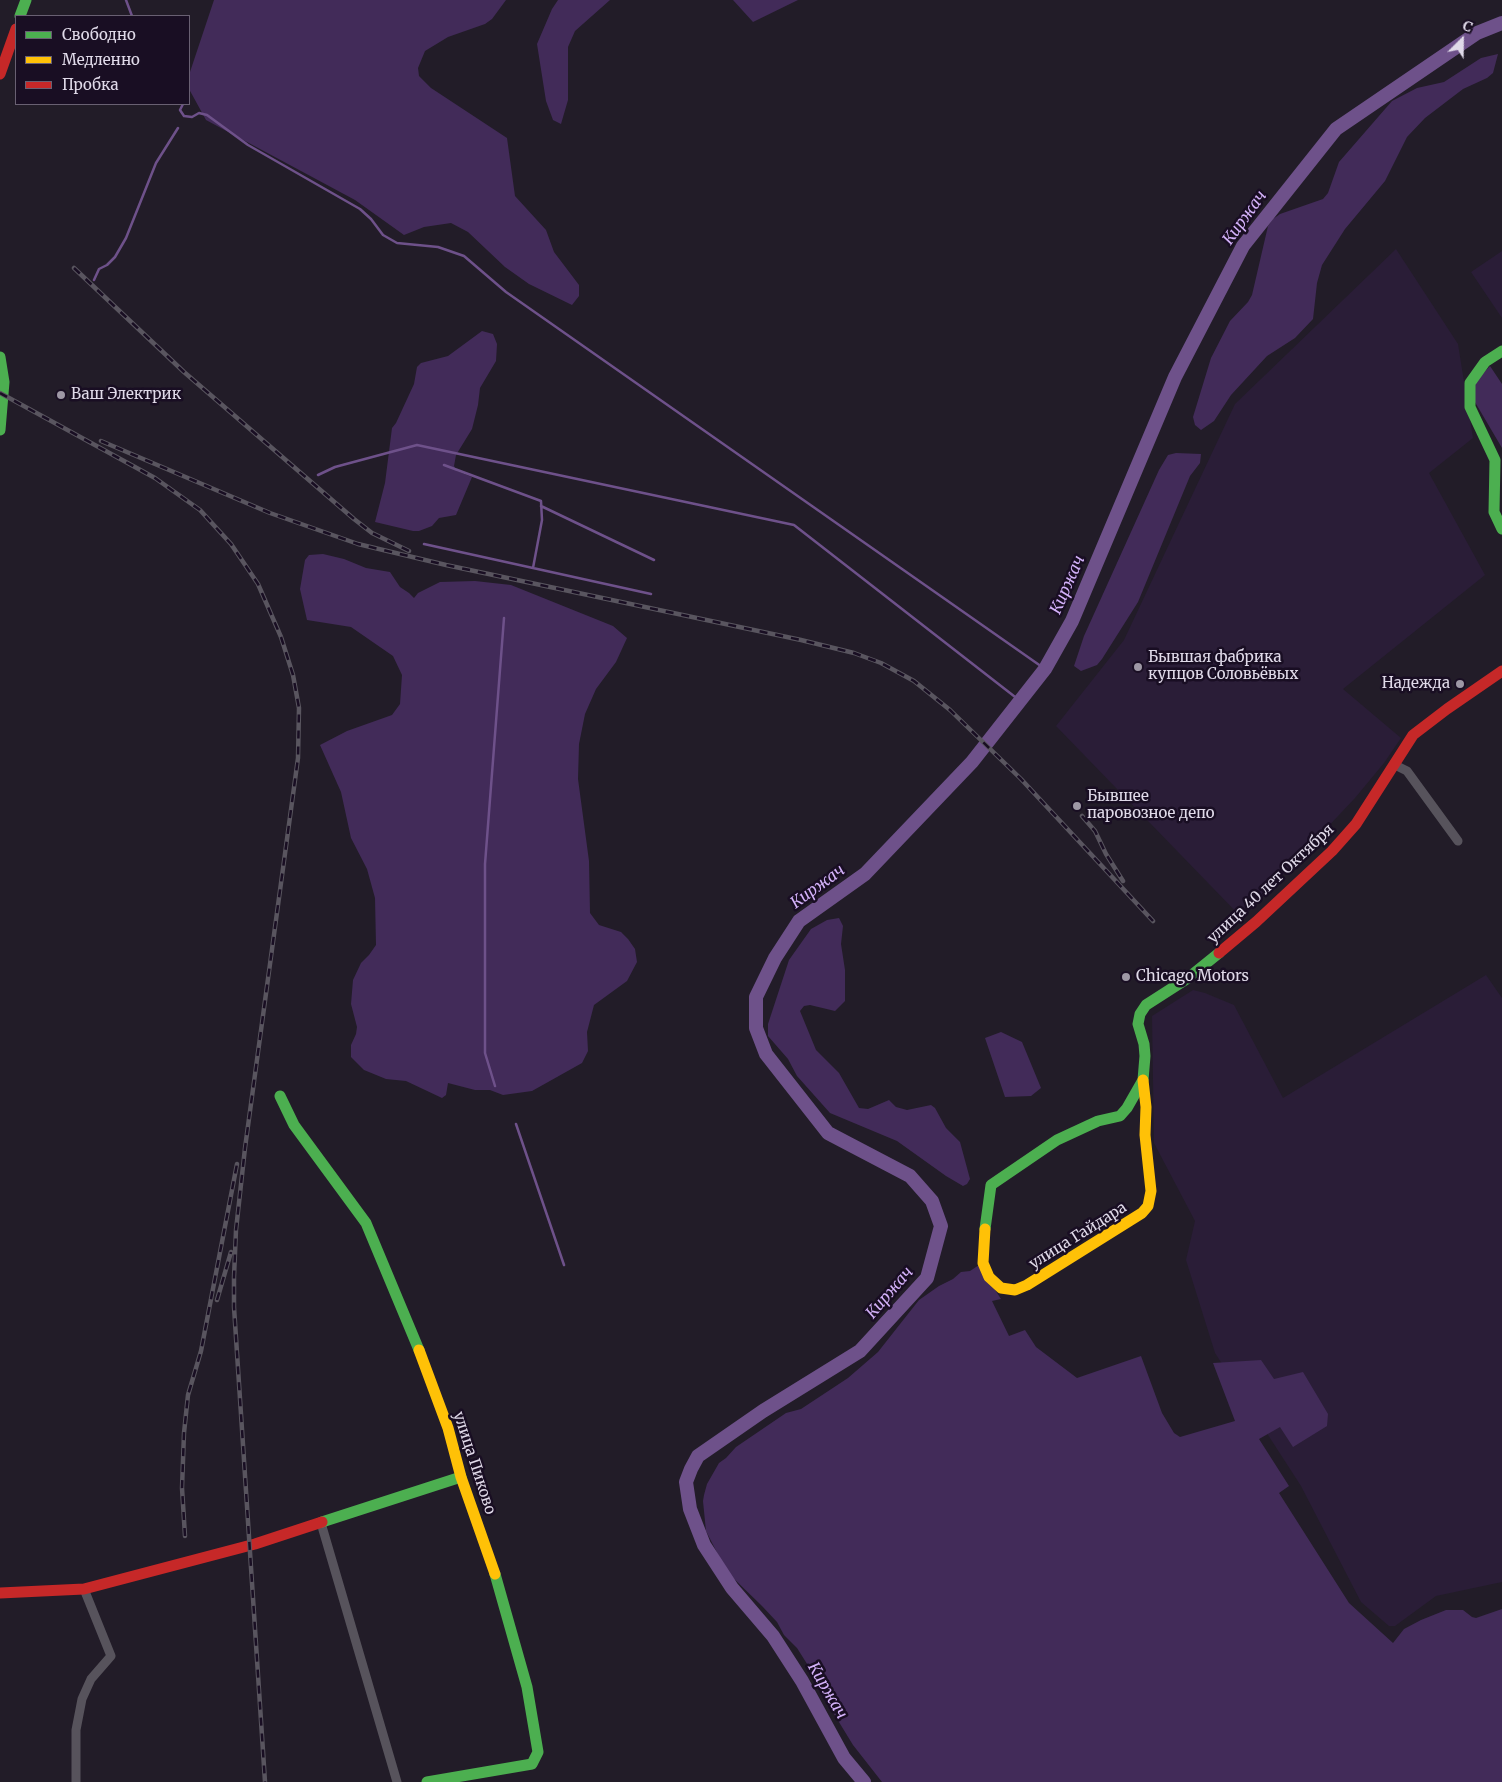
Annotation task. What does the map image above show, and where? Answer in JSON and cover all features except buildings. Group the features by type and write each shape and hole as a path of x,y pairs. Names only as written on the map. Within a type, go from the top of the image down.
{"street":[{"path":"20,15 26,0"},
{"path":"0,74 15,31"},
{"path":"1502,351 1485,362 1470,383 1470,407 1495,460 1494,512 1502,529"},
{"path":"0,356 4,382 0,430"},
{"name":"улица 40 лет Октября","path":"1143,1080 1144,1044 1138,1024 1140,1014 1146,1004 1201,968 1256,922 1332,851 1356,824 1413,735 1502,671"},
{"path":"1394,765 1407,771 1458,841"},
{"name":"улица Гайдара","path":"1143,1080 1146,1107 1145,1135 1151,1191 1148,1206 1142,1213 1027,1285 1015,1290 1001,1288 989,1277 983,1263 983,1240 990,1185 1057,1140 1098,1121 1120,1116 1127,1108 1143,1080"},
{"name":"улица Пиково","path":"280,1096 294,1125 366,1223 415,1340 445,1419 462,1477 501,1590 527,1687 538,1752 532,1764 427,1782"},
{"path":"0,1593 84,1589 186,1564 462,1477"},
{"path":"321,1522 398,1782"},
{"path":"76,1782 76,1730 82,1699 90,1679 111,1656 84,1589"}],"shaded area":[{"path":"214,0 506,0 492,19 485,24 448,37 425,51 418,68 419,76 431,88 507,138 515,196 546,230 554,252 579,285 579,296 572,305 529,284 505,267 468,232 451,223 424,227 404,235 355,200 206,120 190,91 190,72"},
{"path":"558,0 610,0 575,31 568,47 568,100 561,124 553,120 546,101 537,44 552,9"},
{"path":"733,0 798,0 753,22"},
{"path":"1498,54 1493,73 1487,78 1463,89 1425,118 1407,137 1385,181 1345,229 1322,265 1317,283 1313,319 1295,338 1267,356 1231,395 1214,421 1201,430 1195,425 1193,417 1211,358 1230,321 1252,295 1268,226 1273,219 1280,214 1323,199 1328,193 1339,162 1392,101 1417,88 1444,82 1481,58"},
{"path":"1396,249 1458,344 1473,438 1429,473 1485,575 1343,689 1401,738 1384,763 1355,798 1242,918 1056,726 1124,640 1235,404"},
{"path":"1502,251 1502,318 1471,272"},
{"path":"482,331 493,334 497,344 496,361 480,388 472,429 456,455 454,466 457,471 472,477 456,515 439,518 432,526 419,531 375,522 385,483 392,428 414,384 417,367 421,363 448,356"},
{"path":"1490,366 1502,384 1502,448 1472,397 1475,382"},
{"path":"1176,453 1201,454 1200,463 1190,476 1138,602 1102,659 1097,665 1081,671 1074,666 1084,636 1159,470 1168,455"},
{"path":"323,554 344,559 366,568 390,572 400,587 414,598 418,593 440,582 475,581 511,585 613,626 627,638 616,662 596,689 585,714 579,744 578,779 589,861 590,913 599,925 621,932 628,939 635,949 637,962 627,981 594,1005 587,1032 588,1051 582,1063 532,1091 503,1095 490,1090 475,1090 448,1083 446,1095 442,1098 406,1081 386,1079 364,1070 351,1057 351,1045 357,1027 351,1004 353,980 361,963 376,945 375,898 367,869 351,838 341,792 320,745 347,731 392,715 400,704 402,675 393,656 351,627 307,620 300,589 305,560 309,555"},
{"path":"839,918 843,926 841,944 845,970 845,1001 835,1011 810,1005 804,1006 800,1011 816,1050 839,1073 859,1108 868,1109 889,1100 896,1107 907,1110 931,1105 935,1108 946,1128 960,1142 970,1179 963,1186 897,1141 830,1113 797,1076 788,1059 768,1036 768,1024 789,960 811,929 827,920"},
{"path":"1486,975 1502,998 1502,1582 1436,1596 1395,1626 1389,1626 1361,1602 1301,1486 1215,1353 1186,1260 1195,1221 1154,1143 1152,1016 1193,990 1234,1005 1283,1098"},
{"path":"1001,1032 1022,1042 1041,1088 1031,1096 1005,1097 985,1038"},
{"path":"979,1265 1001,1299 992,1301 1009,1336 1025,1330 1036,1347 1077,1378 1141,1356 1162,1413 1174,1433 1180,1437 1235,1421 1213,1363 1261,1360 1274,1379 1303,1372 1328,1414 1327,1426 1293,1447 1280,1427 1259,1439 1289,1486 1279,1493 1349,1603 1393,1643 1404,1629 1446,1610 1463,1610 1476,1618 1502,1609 1502,1782 882,1782 853,1745 831,1709 821,1686 797,1648 784,1635 777,1622 727,1572 706,1531 704,1495 707,1484 719,1463 736,1447 786,1413 801,1409 848,1378 878,1352 919,1300 961,1272 970,1271"}],"waterway":[{"path":"126,0 132,15"},
{"name":"Киржач","path":"864,1782 844,1758 802,1681 773,1636 732,1588 704,1545 690,1509 686,1482 698,1456 763,1411 860,1351 927,1278 941,1226 932,1201 910,1176 828,1133 766,1054 756,1028 756,997 775,958 799,921 865,874 972,762 1045,669 1072,621 1175,377 1243,246 1336,129 1477,33 1502,23"},
{"path":"182,105 180,110 184,116 192,117 199,113 207,115 248,145 360,209 371,219 383,235 397,243 438,247 464,256 506,292 1045,669"},
{"path":"94,280 99,269 107,265 115,257 126,238 156,163 178,128"},
{"path":"318,475 335,467 417,445 794,525 1019,700"},
{"path":"444,465 541,501 542,520 533,568"},
{"path":"541,506 654,560"},
{"path":"424,544 651,594"},
{"path":"495,1086 485,1053 485,864 504,618"},
{"path":"516,1124 564,1265"}],"railway":[{"path":"74,268 184,372 354,519 372,533 409,551"},
{"path":"0,393 155,478 200,510 231,544 258,584 281,637 293,675 299,708 298,758 245,1148 236,1230 234,1277 234,1307 265,1782"},
{"path":"101,441 270,513 358,544 446,565 801,640 854,653 881,663 914,681 950,710 1021,779 1153,921"},
{"path":"1082,816 1095,831 1106,854 1123,881"},
{"path":"185,1536 182,1488 184,1433 188,1395 201,1351 237,1164"},
{"path":"217,1300 231,1252"}],"traffic: fast":[{"path":"20,15 26,0"},
{"path":"1502,351 1485,362 1470,383 1470,407 1495,460 1494,512 1502,529"},
{"path":"0,357 4,382 0,430"},
{"path":"985,1229 991,1185 1057,1140 1098,1121 1120,1116 1127,1108 1143,1080 1145,1056 1144,1044 1138,1024 1140,1014 1146,1005 1188,978 1219,953"},
{"path":"280,1096 294,1125 366,1223 419,1350"},
{"path":"322,1522 461,1477"},
{"path":"427,1782 532,1764 538,1752 527,1687 495,1574"}],"traffic: slow":[{"path":"985,1229 983,1263 989,1277 1001,1288 1015,1290 1027,1285 1142,1213 1148,1206 1151,1191 1145,1135 1146,1107 1143,1080"},
{"path":"419,1350 448,1428 461,1477 495,1574"}],"traffic: jam":[{"path":"0,74 15,32"},
{"path":"1219,953 1256,922 1332,851 1356,824 1413,735 1502,671"},
{"path":"0,1593 84,1589 255,1544 322,1522"}],"place":[{"name":"Ваш Электрик","path":"61,395"},
{"name":"Бывшая фабрика купцов Соловьёвых","path":"1138,667"},
{"name":"Надежда","path":"1460,684"},
{"name":"Бывшее паровозное депо","path":"1077,806"},
{"name":"Chicago Motors","path":"1126,977"}]}
